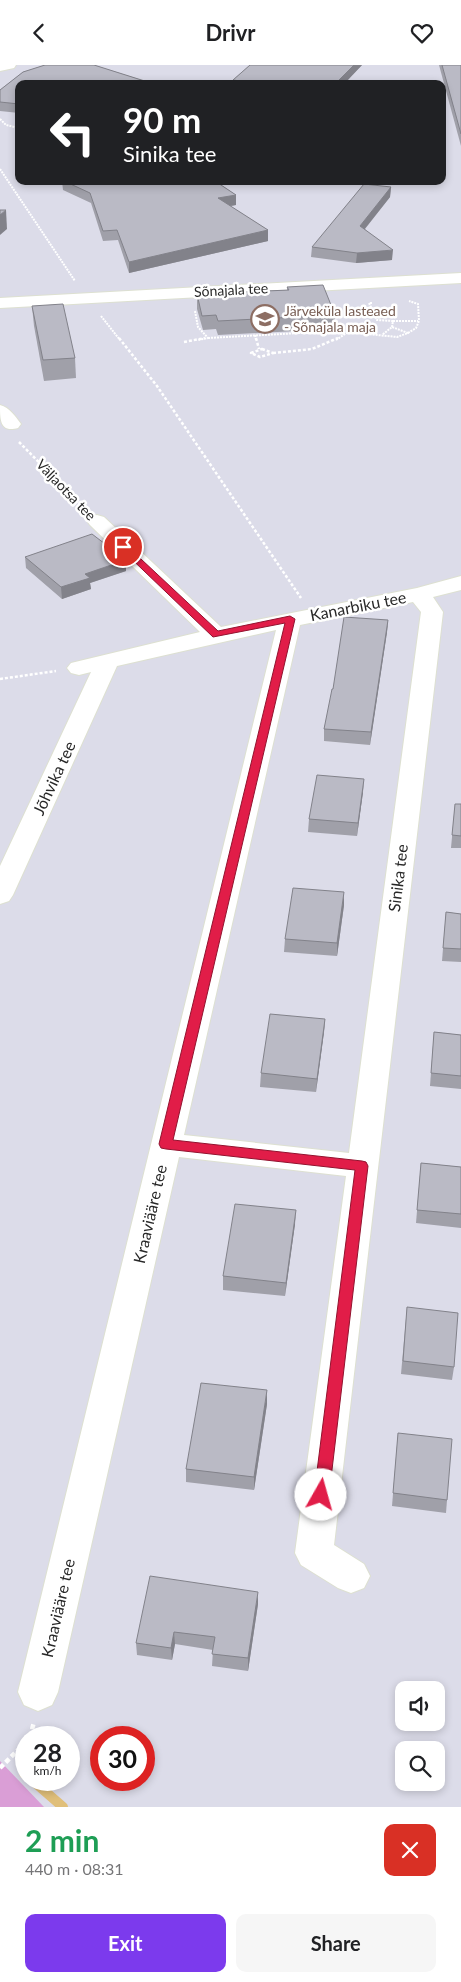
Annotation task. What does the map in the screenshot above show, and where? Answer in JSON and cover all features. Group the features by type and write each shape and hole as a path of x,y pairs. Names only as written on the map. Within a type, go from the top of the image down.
{"street":[{"path":"0,67 9,65"},
{"name":"Sõnajala tee","path":"0,303 461,278"},
{"name":"Väljaotsa tee","path":"97,521 216,635"},
{"name":"Sinika tee","path":"351,1576 314,1553 432,612 426,576 427,571 461,564"},
{"name":"Kanarbiku tee","path":"79,669 216,635 461,583"},
{"name":"Kraaviääre tee","path":"38,1692 166,1144 302,616"},
{"name":"Jõhvika tee","path":"0,895 108,661"},
{"path":"166,1144 362,1166"}],"path":[{"path":"0,119 6,125 15,127"},
{"path":"0,169 86,298 157,386 302,616"},
{"path":"184,342 208,338 255,335 348,332 397,337 419,327 418,304 408,301"},
{"path":"379,302 369,303 377,320 418,321"},
{"path":"194,309 198,327 208,338"},
{"path":"382,335 392,327 393,321"},
{"path":"392,327 408,333"},
{"path":"273,353 268,350 259,349 251,353 260,357 273,353 327,346 348,332"},
{"path":"255,335 259,349"},
{"name":"Väljaotsa tee","path":"9,425 23,445 97,521"},
{"path":"0,679 79,669"},
{"path":"0,1768 15,1753"}],"shaded area":[{"path":"0,1761 15,1777 15,1791 29,1791 44,1807 0,1807"}],"building":[{"path":"45,65 94,65 142,80 15,80 15,104 0,102 0,90 23,72"},
{"path":"250,65 354,65 339,80 233,80"},
{"path":"442,65 461,65 461,134"},
{"path":"73,185 221,185 236,195 218,198 268,230 129,262 117,230 103,231 90,193"},
{"path":"363,185 391,187 360,226 393,250 357,253 312,247"},
{"path":"323,285 335,315 218,321 216,315 202,316 197,294 289,290 287,287"},
{"path":"63,304 75,358 43,360 32,306"},
{"path":"92,534 126,560 85,574 90,578 61,587 25,557"},
{"path":"344,617 388,620 371,732 324,729 333,689"},
{"path":"317,775 364,779 358,823 309,819"},
{"path":"455,804 461,804 461,836 452,835"},
{"path":"293,888 344,892 337,943 285,939"},
{"path":"446,912 461,914 461,949 443,948"},
{"path":"270,1014 325,1019 317,1079 261,1073"},
{"path":"434,1032 461,1035 461,1076 431,1073"},
{"path":"421,1163 461,1167 461,1214 417,1210"},
{"path":"235,1204 296,1210 286,1283 223,1276"},
{"path":"407,1307 458,1313 454,1367 403,1361"},
{"path":"201,1383 267,1390 254,1477 186,1469"},
{"path":"398,1433 452,1439 447,1500 393,1493"},
{"path":"150,1576 258,1592 248,1658 212,1654 215,1637 174,1632 171,1648 136,1643"}],"waterway":[{"path":"45,1791 63,1807"}],"place":[{"name":"Järveküla lasteaed - Sõnajala maja","path":"265,319"}],"route":[{"path":"123,547 216,635 290,619 166,1144 362,1166 321,1495"}]}
